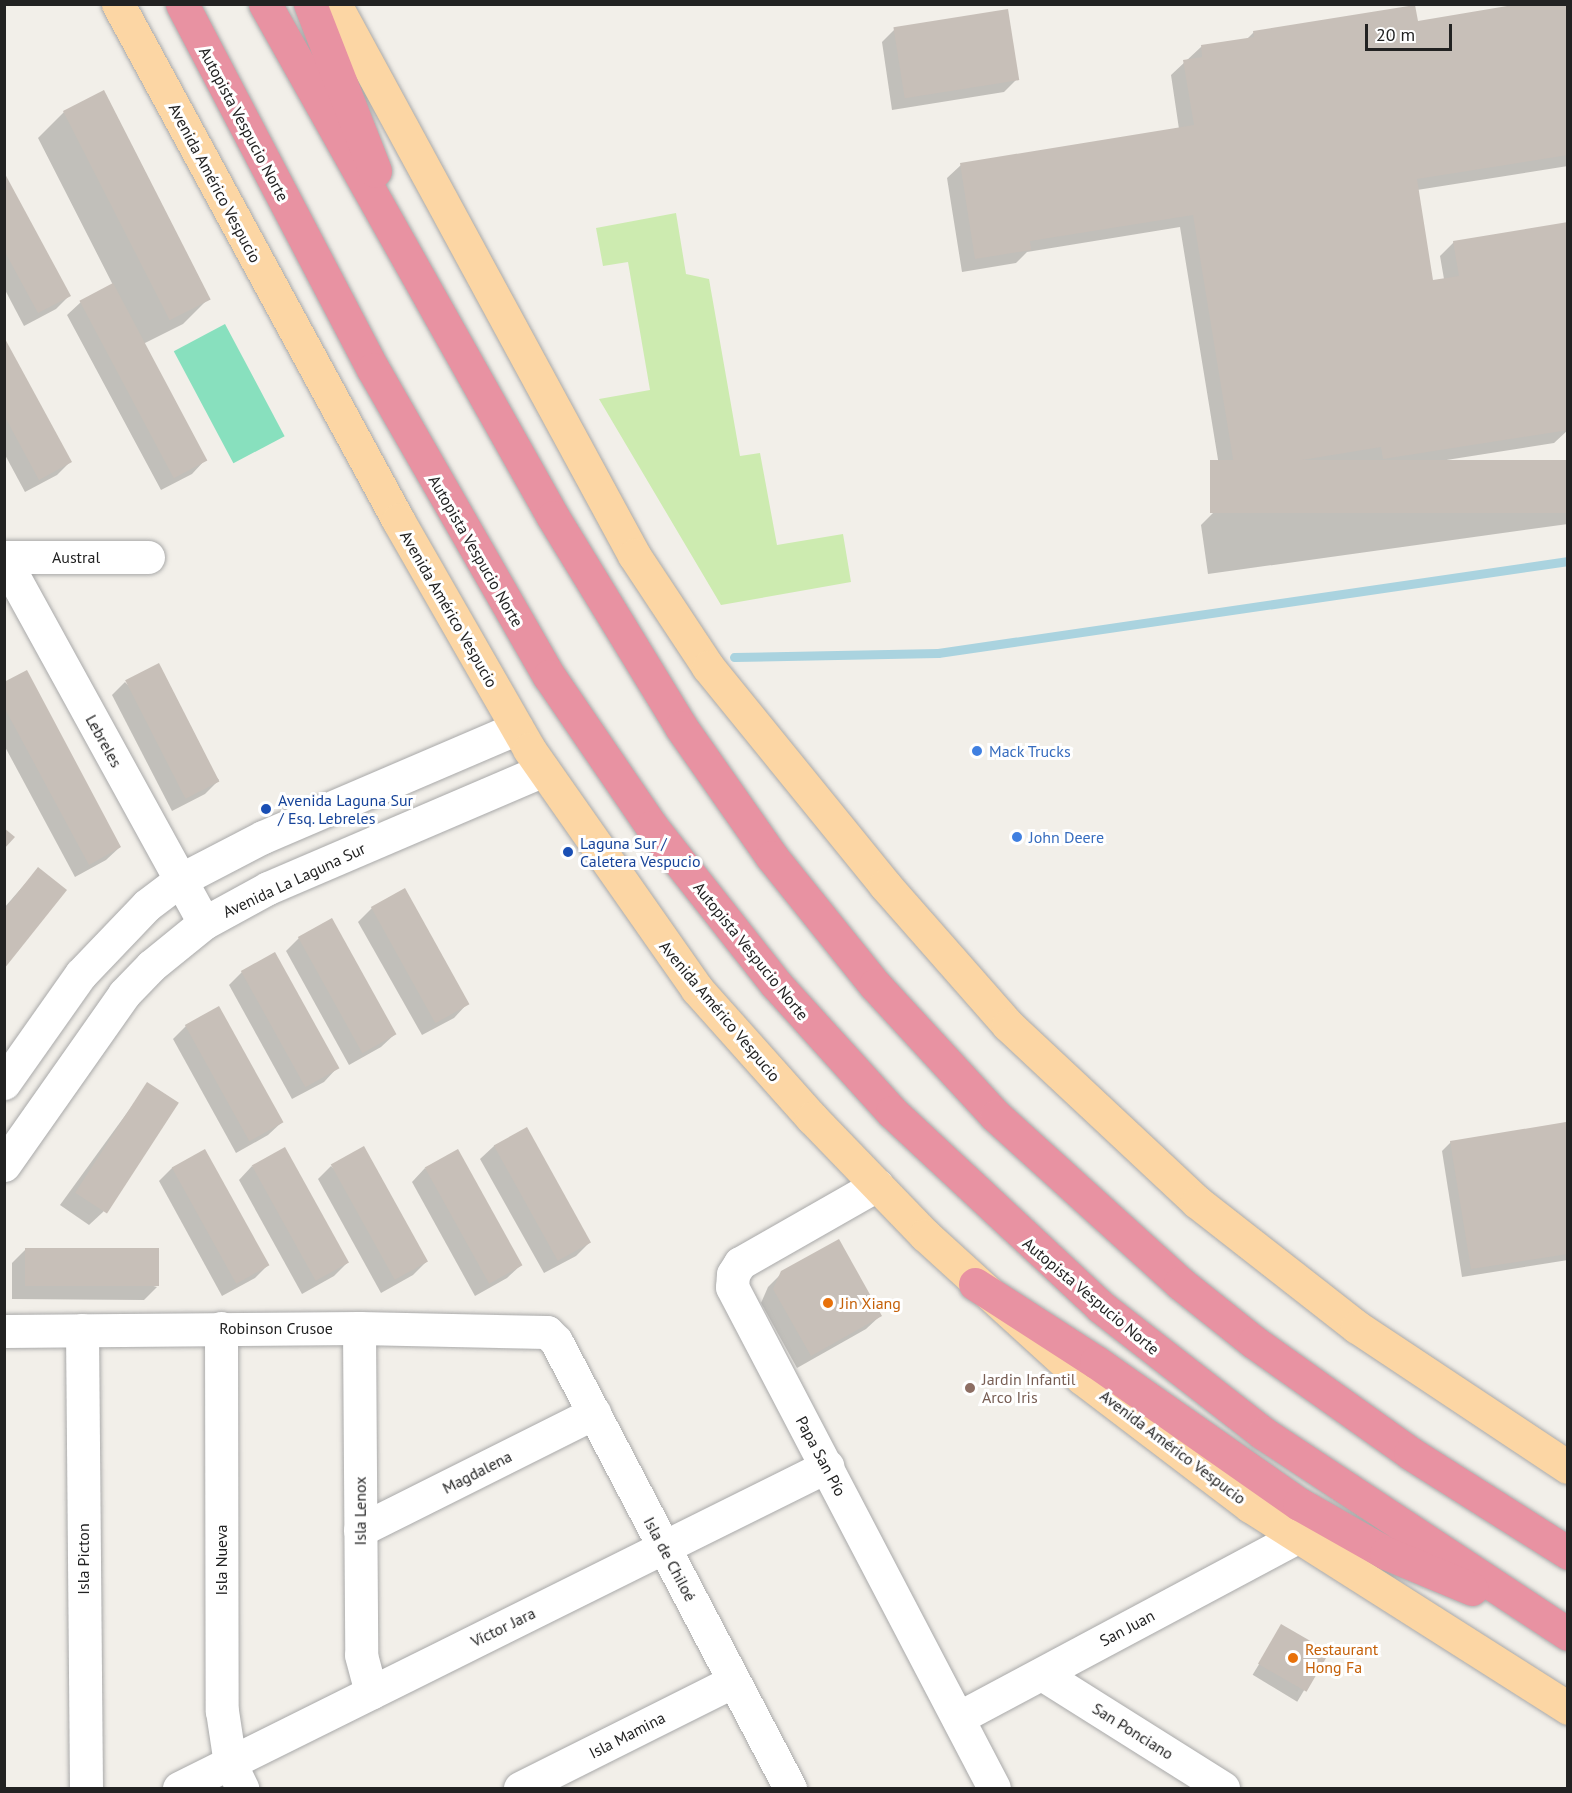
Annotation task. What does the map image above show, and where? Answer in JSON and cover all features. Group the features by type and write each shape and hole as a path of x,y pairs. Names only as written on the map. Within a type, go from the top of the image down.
{"highway":[{"path":"168,4 219,76"},
{"name":"Autopista Vespucio Norte","path":"182,4 373,369 549,676 652,827 775,983 909,1129 1101,1307 1263,1433 1568,1634"},
{"path":"265,4 405,258 553,517 681,727 772,857 875,985 934,1052 1082,1198 1254,1342 1410,1453 1568,1552"},
{"path":"310,4 405,258"},
{"path":"975,1284 1096,1362 1256,1477 1342,1530 1431,1574 1525,1607"}],"main road":[{"name":"Avenida Américo Vespucio","path":"118,4 398,520 517,728 543,770 697,989 877,1185 975,1284 1142,1427 1297,1537 1568,1708"},
{"path":"335,4 634,555 708,667 885,885 1008,1024 1197,1202 1357,1327 1568,1467"}],"street":[{"name":"Austral","path":"4,558 148,557"},
{"name":"Lebreles","path":"4,558 204,923"},
{"path":"4,1083 81,974 133,918 180,880 263,837 517,728"},
{"name":"Avenida La Laguna Sur","path":"4,1165 124,994 151,966 204,923 268,888 543,770"},
{"name":"Papa San Pío","path":"877,1185 740,1263 733,1274 735,1293 994,1788"},
{"name":"Isla Nueva","path":"221,1328 222,1711 236,1776"},
{"name":"Robinson Crusoe","path":"4,1331 359,1328 548,1332"},
{"name":"Isla Lenox","path":"359,1328 361,1666 371,1693"},
{"name":"Isla Picton","path":"82,1330 86,1788"},
{"name":"Isla de Chiloé","path":"548,1332 594,1413 790,1788"},
{"name":"Magdalena","path":"360,1530 594,1413"},
{"name":"Víctor Jara","path":"179,1788 236,1776 371,1693 827,1466"},
{"name":"San Juan","path":"958,1719 1297,1537"},
{"name":"San Ponciano","path":"1042,1674 1223,1788"},
{"name":"Isla Mamina","path":"520,1788 734,1682"}],"green space":[{"path":"676,213 686,274 709,279 740,456 760,453 777,545 843,534 851,582 721,605 599,399 650,390 628,262 603,266 596,228"},
{"path":"225,324 285,436 233,463 174,351"}],"building":[{"path":"1519,4 1568,4 1568,155 1417,179 1433,280 1459,276 1453,241 1568,222 1568,430 1383,459 1381,447 1235,471 1193,215 1030,241 1031,250 975,259 960,163 1194,125 1183,60 1202,57 1201,45 1254,37 1253,31 1415,5 1418,21"},
{"path":"1008,9 1019,80 905,98 893,27"},
{"path":"104,90 211,299 170,320 63,111"},
{"path":"4,172 71,296 38,313 4,250"},
{"path":"113,283 207,460 174,478 79,301"},
{"path":"4,337 72,462 39,480 4,415"},
{"path":"1210,460 1568,460 1568,513 1210,513"},
{"path":"159,663 219,782 186,799 125,680"},
{"path":"27,670 121,847 89,865 4,707 4,682"},
{"path":"4,828 15,837 4,849"},
{"path":"38,867 67,890 4,969 4,910"},
{"path":"405,888 469,1004 435,1023 371,907"},
{"path":"332,918 396,1034 362,1053 298,937"},
{"path":"275,952 339,1068 305,1087 241,971"},
{"path":"219,1006 283,1122 249,1141 185,1025"},
{"path":"147,1082 179,1103 107,1213 75,1193"},
{"path":"1566,1122 1568,1254 1471,1269 1450,1141"},
{"path":"527,1127 591,1242 558,1261 494,1145"},
{"path":"364,1146 428,1261 395,1280 331,1164"},
{"path":"285,1147 349,1262 316,1281 252,1165"},
{"path":"205,1149 269,1265 236,1284 172,1167"},
{"path":"458,1149 522,1265 489,1284 425,1167"},
{"name":"Jin Xiang","path":"839,1239 882,1316 811,1356 773,1289 781,1271"},
{"path":"25,1248 159,1248 159,1286 25,1286"},
{"name":"Restaurant Hong Fa","path":"1281,1624 1329,1652 1306,1692 1258,1664"}],"waterway":[{"path":"734,657 938,653 1568,561"}],"place":[{"name":"Mack Trucks","path":"977,751"},
{"name":"Avenida Laguna Sur / Esq. Lebreles","path":"266,809"},
{"name":"John Deere","path":"1017,837"},
{"name":"Laguna Sur / Caletera Vespucio","path":"568,852"},
{"name":"Jin Xiang","path":"828,1303"},
{"name":"Jardin Infantil Arco Iris","path":"970,1388"},
{"name":"Restaurant Hong Fa","path":"1293,1658"}]}
